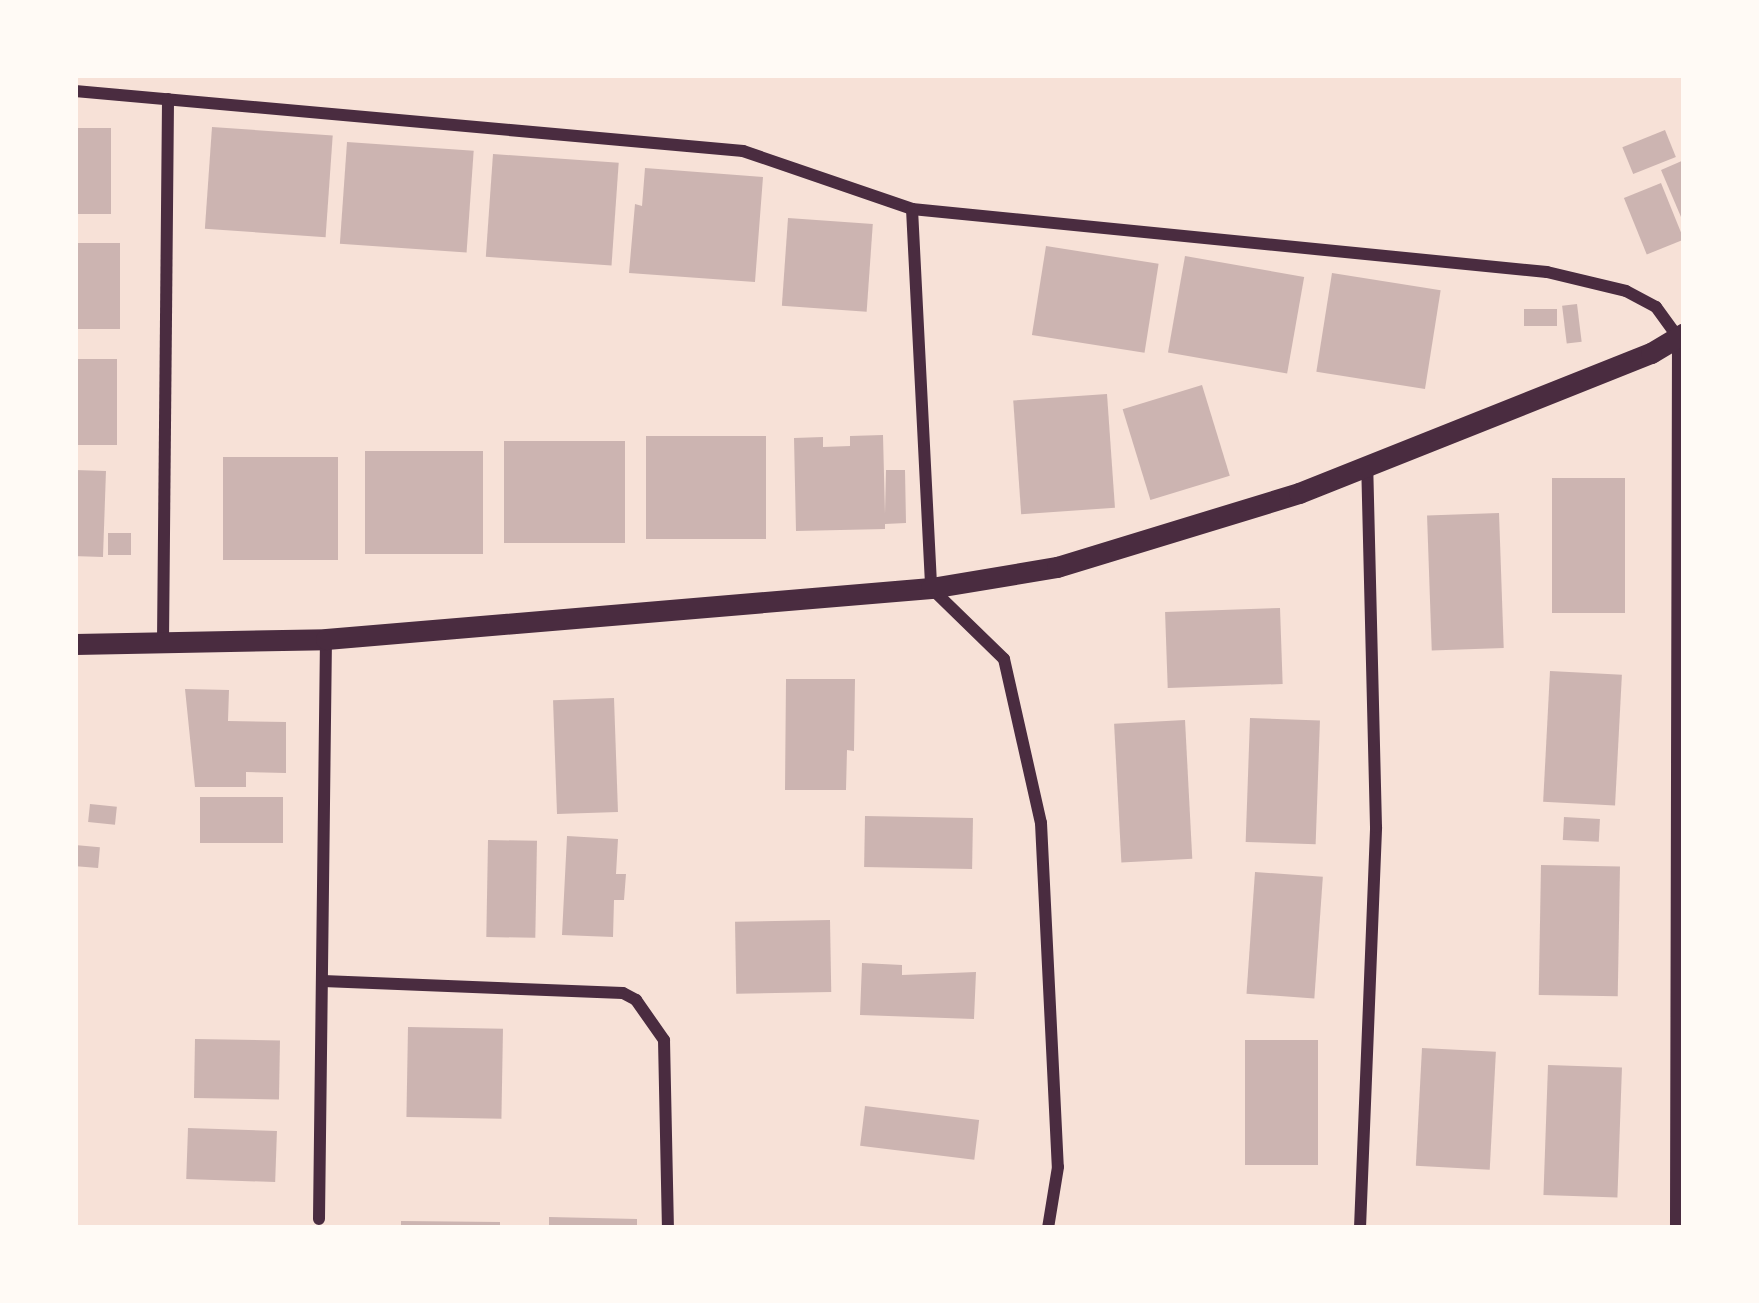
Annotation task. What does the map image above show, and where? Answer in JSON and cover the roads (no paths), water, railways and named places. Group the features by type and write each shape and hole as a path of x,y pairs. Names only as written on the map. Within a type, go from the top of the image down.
{"street":[{"path":"75,91 742,151 912,208 1547,272 1625,291 1656,307 1681,335 1676,1228"},
{"path":"164,642 168,99"},
{"path":"912,208 931,588 1004,659 1041,823 1058,1167 1048,1228"},
{"path":"75,644 326,639 931,588 1058,566 1299,494 1651,353 1681,335"},
{"path":"1360,1228 1376,827 1367,466"},
{"path":"319,1219 326,639"},
{"path":"323,981 623,993 636,1000 664,1040 668,1228"}]}
